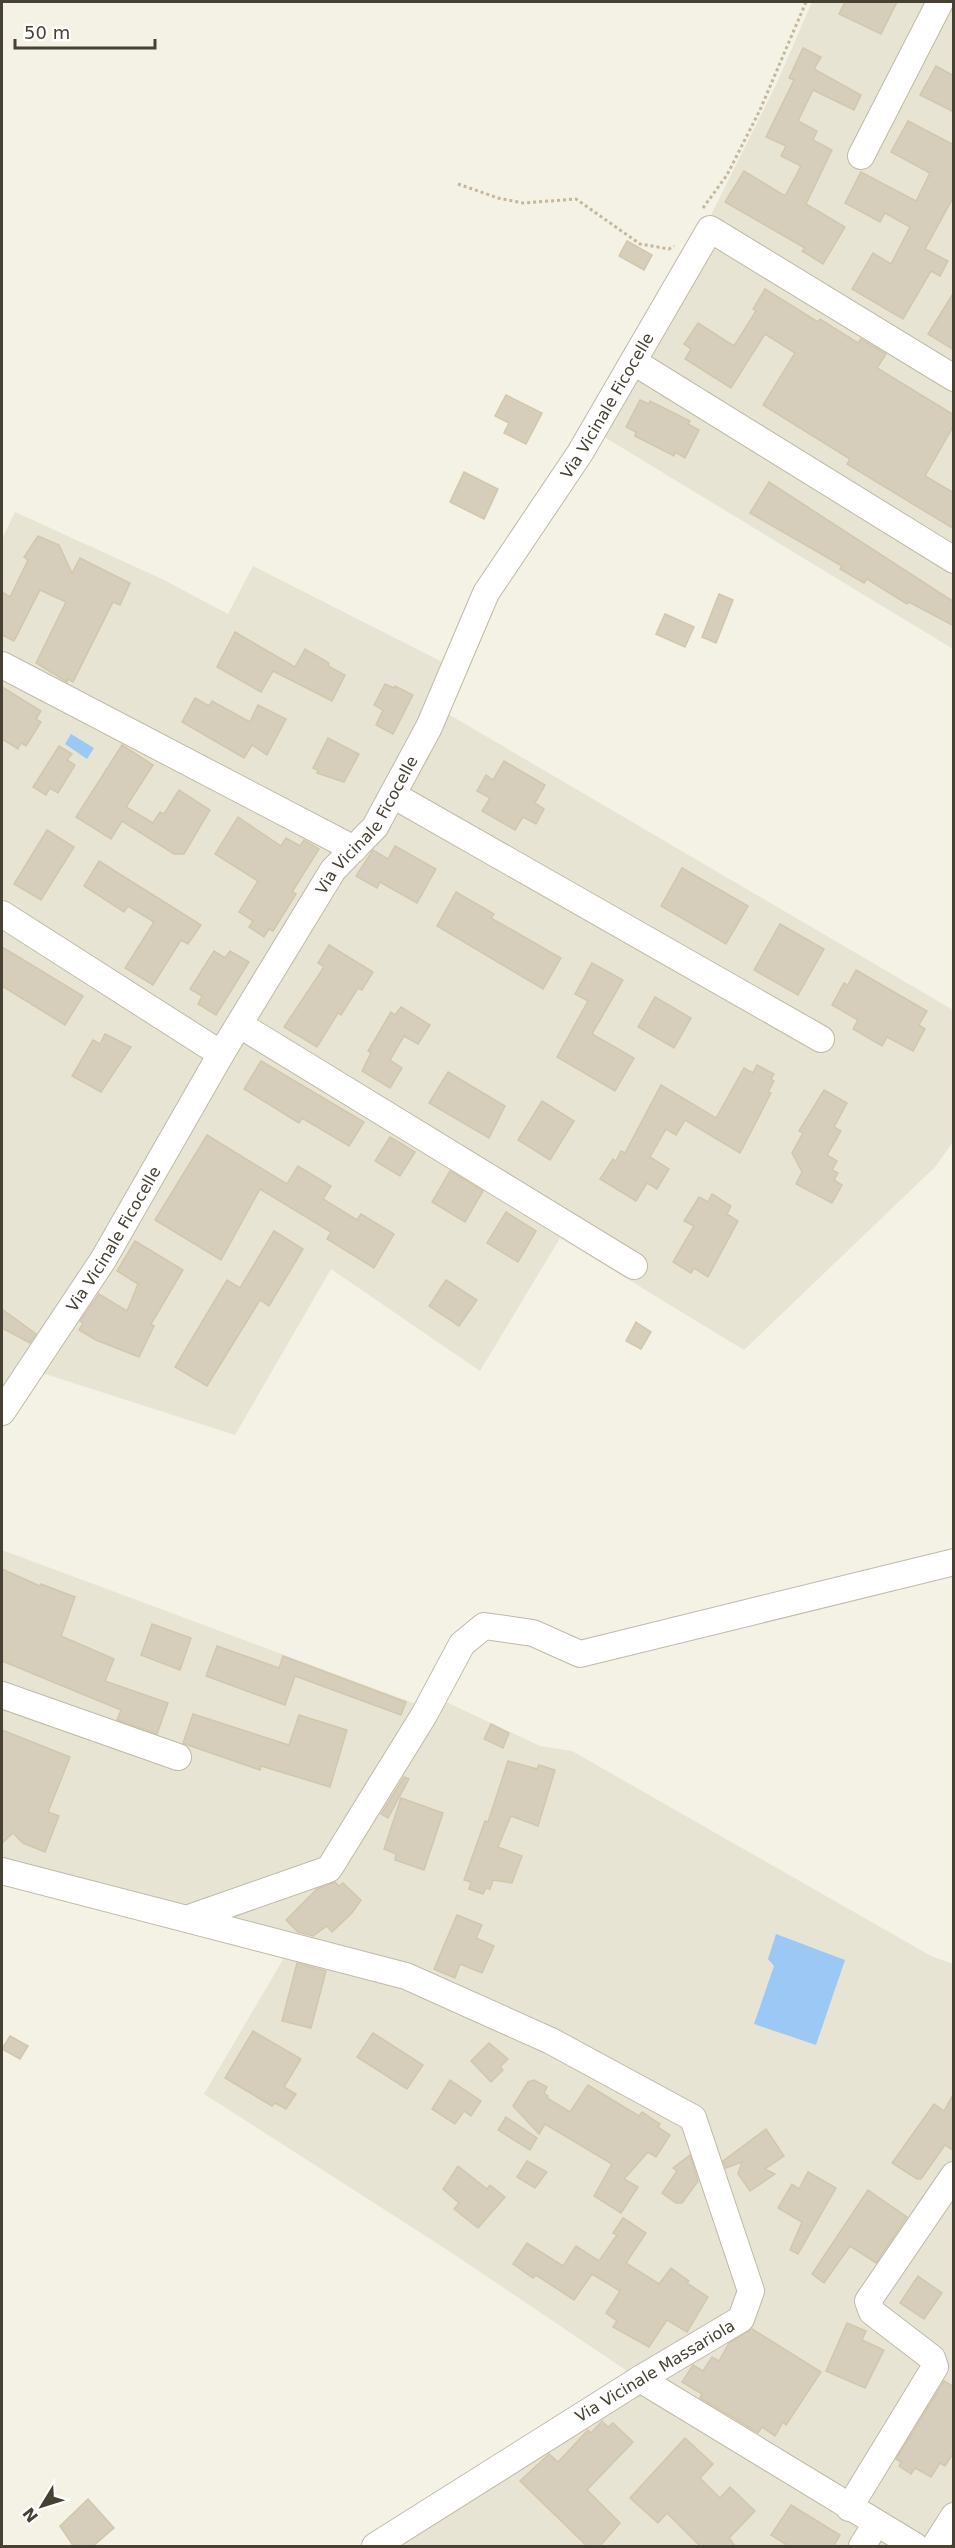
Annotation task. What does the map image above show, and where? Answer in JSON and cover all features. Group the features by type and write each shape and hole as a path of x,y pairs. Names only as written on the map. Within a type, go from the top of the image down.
{"street":[{"path":"861,156 940,2"},
{"name":"Via Vicinale Ficocelle","path":"2,1412 103,1260 221,1054 333,870 375,827 429,727 486,593 580,453 634,362 706,219"},
{"path":"706,219 954,378"},
{"path":"634,362 954,560"},
{"path":"2,665 354,849"},
{"path":"393,795 821,1039"},
{"path":"2,914 221,1054"},
{"path":"240,1025 634,1266"},
{"path":"189,1918 329,1869 424,1715 462,1644 483,1626 533,1633 580,1654 954,1562"},
{"path":"2,1695 178,1757"},
{"name":"Via Vicinale Massariola","path":"2,1871 406,1976 550,2040 693,2118 751,2291 741,2319 640,2379 375,2547"},
{"path":"849,2508 936,2367 932,2358 872,2312 868,2301 954,2175"},
{"path":"640,2379 915,2547"},
{"path":"935,2547 954,2516"},
{"path":"862,2547 876,2524"}],"path":[{"path":"706,219 760,110 806,2"},
{"path":"458,183 498,198 523,203 576,199 640,244 669,249 678,243"}],"shaded area":[{"path":"812,2 953,2 953,649 601,435 776,85"},
{"path":"15,512 162,579 228,614 253,566 462,672 448,714 953,1010 953,1142 935,1167 744,1350 560,1238 480,1371 331,1269 235,1435 36,1371 2,1429 2,539"},
{"path":"2,1550 424,1707 442,1700 540,1746 572,1751 931,1956 953,1964 953,2546 361,2546 630,2373 446,2249 204,2094 288,1951 2,1885"}],"water":[{"path":"71,734 94,748 87,759 65,744"},
{"path":"776,1934 845,1960 816,2045 754,2024 774,1966 768,1959"}],"building":[{"path":"845,2 897,2 881,34 839,14"},
{"path":"803,48 821,57 814,69 861,95 854,110 813,90 798,121 817,131 813,140 832,150 806,204 845,227 823,264 802,251 805,248 725,202 744,171 785,196 801,166 781,156 786,146 766,137 794,80 789,78"},
{"path":"936,66 954,76 954,112 920,95"},
{"path":"908,121 954,145 954,196 925,249 948,261 940,276 931,271 903,319 852,289 873,253 891,264 910,227 885,213 880,222 845,203 861,172 916,201 930,173 891,152"},
{"path":"627,241 652,255 644,270 619,256"},
{"path":"765,289 818,322 820,319 858,343 861,339 886,354 877,368 954,415 954,425 925,476 954,493 954,529 847,464 850,459 763,405 795,353 765,334 731,388 685,359 691,349 684,344 698,323 734,346 756,311 753,309"},
{"path":"954,292 954,350 928,334"},
{"path":"506,395 542,413 526,444 504,433 509,423 495,416"},
{"path":"640,400 649,404 650,401 690,421 688,424 699,430 685,458 675,452 674,456 635,436 636,432 626,427"},
{"path":"464,472 498,489 484,519 450,502"},
{"path":"769,482 954,602 954,626 909,602 907,604 867,579 864,583 840,569 842,566 750,513"},
{"path":"38,536 59,545 72,573 80,558 130,583 120,605 113,602 73,682 68,679 67,682 36,663 66,602 40,590 14,641 2,635 2,592 10,597 28,560 24,557"},
{"path":"719,594 733,600 716,643 702,637"},
{"path":"665,614 694,627 685,647 656,634"},
{"path":"235,632 295,667 305,649 329,663 328,666 345,675 332,701 273,671 261,692 217,667"},
{"path":"385,684 413,695 393,734 376,725 383,710 374,705"},
{"path":"2,687 41,711 36,719 41,722 26,746 21,743 18,749 2,739"},
{"path":"195,698 209,706 212,701 250,722 258,705 286,719 267,755 252,745 244,758 182,722"},
{"path":"328,738 359,754 344,782 317,773 318,770 313,768"},
{"path":"122,745 153,765 126,807 153,823 160,812 164,814 179,790 210,810 184,854 174,854 122,821 111,839 76,817"},
{"path":"59,746 72,754 67,760 75,765 58,793 50,788 46,795 33,787"},
{"path":"504,761 545,785 535,803 544,809 536,824 523,817 515,830 482,811 490,798 477,791 486,775 493,780"},
{"path":"238,817 281,846 286,838 300,846 304,840 319,849 292,892 296,894 273,931 269,929 264,937 249,927 253,921 239,912 258,881 215,854"},
{"path":"47,830 74,847 41,900 14,884"},
{"path":"395,846 436,869 417,903 380,882 377,888 356,876 373,850 388,859"},
{"path":"99,861 201,925 188,944 181,940 153,985 125,968 154,922 128,906 124,912 84,886"},
{"path":"682,868 748,906 726,944 661,906"},
{"path":"456,892 494,914 491,918 561,958 543,989 437,926"},
{"path":"780,924 824,949 798,995 754,970"},
{"path":"329,945 373,972 362,990 358,988 341,1015 338,1013 317,1047 284,1027 324,967 318,963"},
{"path":"2,947 83,996 65,1025 2,986"},
{"path":"214,951 225,958 230,951 249,962 216,1015 198,1004 202,996 190,989"},
{"path":"592,963 623,980 592,1034 634,1058 615,1091 557,1057 588,1001 575,994"},
{"path":"856,970 927,1011 919,1025 925,1029 913,1051 887,1037 882,1046 853,1029 858,1020 832,1005 844,983 848,985"},
{"path":"655,997 691,1018 674,1048 638,1027"},
{"path":"401,1007 430,1025 418,1044 404,1036 390,1060 402,1068 390,1088 362,1071 371,1053 368,1051 391,1012 395,1015"},
{"path":"105,1034 131,1047 101,1092 72,1076 93,1040 100,1044"},
{"path":"261,1061 364,1122 349,1146 302,1118 299,1123 244,1089"},
{"path":"757,1065 774,1074 771,1079 774,1081 768,1092 771,1093 740,1153 685,1120 676,1135 666,1129 650,1157 669,1169 657,1189 647,1183 636,1201 600,1179 613,1159 616,1161 621,1151 625,1153 661,1085 716,1118 744,1068 753,1073"},
{"path":"448,1072 505,1106 489,1138 429,1103"},
{"path":"824,1090 847,1103 834,1127 841,1131 827,1155 837,1161 832,1170 838,1173 834,1180 842,1185 832,1203 796,1184 802,1172 792,1153 803,1133 799,1131"},
{"path":"542,1101 574,1121 550,1160 518,1140"},
{"path":"207,1135 287,1184 298,1166 331,1186 323,1199 357,1220 361,1214 394,1234 374,1268 327,1239 331,1232 260,1189 221,1260 155,1220"},
{"path":"390,1137 415,1152 400,1176 375,1161"},
{"path":"450,1171 483,1191 465,1222 432,1202"},
{"path":"712,1194 731,1206 727,1214 738,1221 708,1277 694,1268 691,1273 673,1262 694,1226 684,1221 699,1197 708,1202"},
{"path":"506,1212 536,1231 518,1262 487,1243"},
{"path":"274,1231 303,1249 269,1306 260,1300 207,1386 175,1367 227,1280 240,1288"},
{"path":"135,1241 183,1270 151,1324 154,1326 139,1357 96,1340 79,1330 83,1323 80,1321 99,1294 127,1311 138,1284 117,1271"},
{"path":"446,1280 477,1300 459,1326 429,1306"},
{"path":"2,1309 36,1334 30,1343 2,1328"},
{"path":"636,1322 651,1332 641,1349 626,1341"},
{"path":"2,1569 40,1586 41,1584 75,1597 61,1636 114,1659 105,1681 168,1703 157,1734 117,1720 121,1710 2,1661"},
{"path":"152,1624 191,1638 180,1670 141,1655"},
{"path":"217,1646 279,1668 283,1656 406,1702 401,1715 295,1676 285,1705 206,1676"},
{"path":"193,1714 289,1745 299,1715 347,1730 330,1787 261,1766 260,1770 183,1743"},
{"path":"491,1724 509,1733 503,1748 484,1739"},
{"path":"2,1730 70,1757 48,1812 59,1816 45,1852 23,1843 13,1833 2,1843"},
{"path":"508,1761 537,1769 539,1765 555,1770 538,1826 511,1816 498,1847 522,1856 512,1883 493,1880 490,1889 486,1888 483,1894 469,1889 471,1882 464,1880 485,1821 488,1822"},
{"path":"404,1777 409,1779 388,1818 381,1814"},
{"path":"401,1798 443,1813 424,1870 395,1860 396,1854 384,1849"},
{"path":"335,1882 339,1886 343,1883 361,1900 352,1913 332,1932 327,1926 313,1936 298,1932 286,1920 317,1889"},
{"path":"457,1915 482,1925 476,1938 494,1946 482,1973 460,1964 455,1978 434,1969"},
{"path":"297,1963 326,1971 311,2028 282,2021"},
{"path":"253,2031 301,2059 284,2087 296,2094 286,2109 275,2103 272,2106 225,2078"},
{"path":"373,2033 423,2065 407,2089 357,2057"},
{"path":"10,2036 28,2046 20,2059 2,2049"},
{"path":"489,2043 508,2059 500,2067 503,2070 491,2082 471,2061"},
{"path":"450,2080 481,2101 471,2116 464,2111 455,2124 432,2109"},
{"path":"534,2080 547,2087 544,2093 548,2096 547,2098 570,2112 588,2085 639,2116 642,2112 660,2124 658,2127 670,2135 656,2157 648,2152 624,2179 638,2187 621,2213 594,2196 612,2164 545,2124 539,2134 513,2106 528,2082"},
{"path":"954,2093 954,2151 945,2145 921,2179 917,2179 892,2163 934,2104 944,2111"},
{"path":"506,2117 537,2138 530,2150 498,2130"},
{"path":"766,2129 784,2156 765,2169 775,2174 750,2191 738,2174 742,2162 726,2168 723,2161"},
{"path":"690,2155 698,2181 682,2203 676,2203 662,2193 677,2171 673,2168"},
{"path":"527,2161 547,2172 535,2188 517,2177"},
{"path":"458,2166 487,2189 490,2185 505,2197 478,2228 454,2209 459,2203 443,2189"},
{"path":"808,2172 836,2188 798,2254 790,2250 802,2222 778,2208 792,2184 799,2189"},
{"path":"868,2190 907,2217 876,2263 850,2246 824,2283 812,2274"},
{"path":"623,2218 646,2233 626,2263 659,2284 671,2268 689,2281 687,2283 708,2297 687,2332 667,2320 649,2347 613,2327 617,2321 606,2313 620,2291 592,2274 574,2300 536,2275 533,2278 513,2264 527,2243 563,2266 576,2246 599,2261 617,2235 613,2233"},
{"path":"918,2276 942,2293 924,2319 900,2303"},
{"path":"847,2323 866,2331 862,2340 884,2350 865,2388 826,2371"},
{"path":"752,2329 821,2372 786,2425 783,2422 775,2436 762,2427 758,2433 700,2398 702,2394 682,2382 693,2365 703,2371 712,2357 719,2361 729,2343"},
{"path":"944,2381 954,2387 954,2452 945,2466 940,2463 931,2477 915,2468 911,2474 899,2466 901,2462 896,2459"},
{"path":"602,2421 608,2427 613,2423 633,2442 587,2490 620,2523 599,2547 588,2547 520,2481 549,2454 558,2462 588,2430 591,2433"},
{"path":"685,2438 713,2464 700,2478 720,2498 730,2487 755,2511 729,2538 736,2547 701,2547 667,2513 658,2523 630,2498"},
{"path":"88,2499 114,2528 92,2547 74,2547 60,2526"},
{"path":"791,2505 840,2535 833,2547 790,2547 771,2535"}]}
